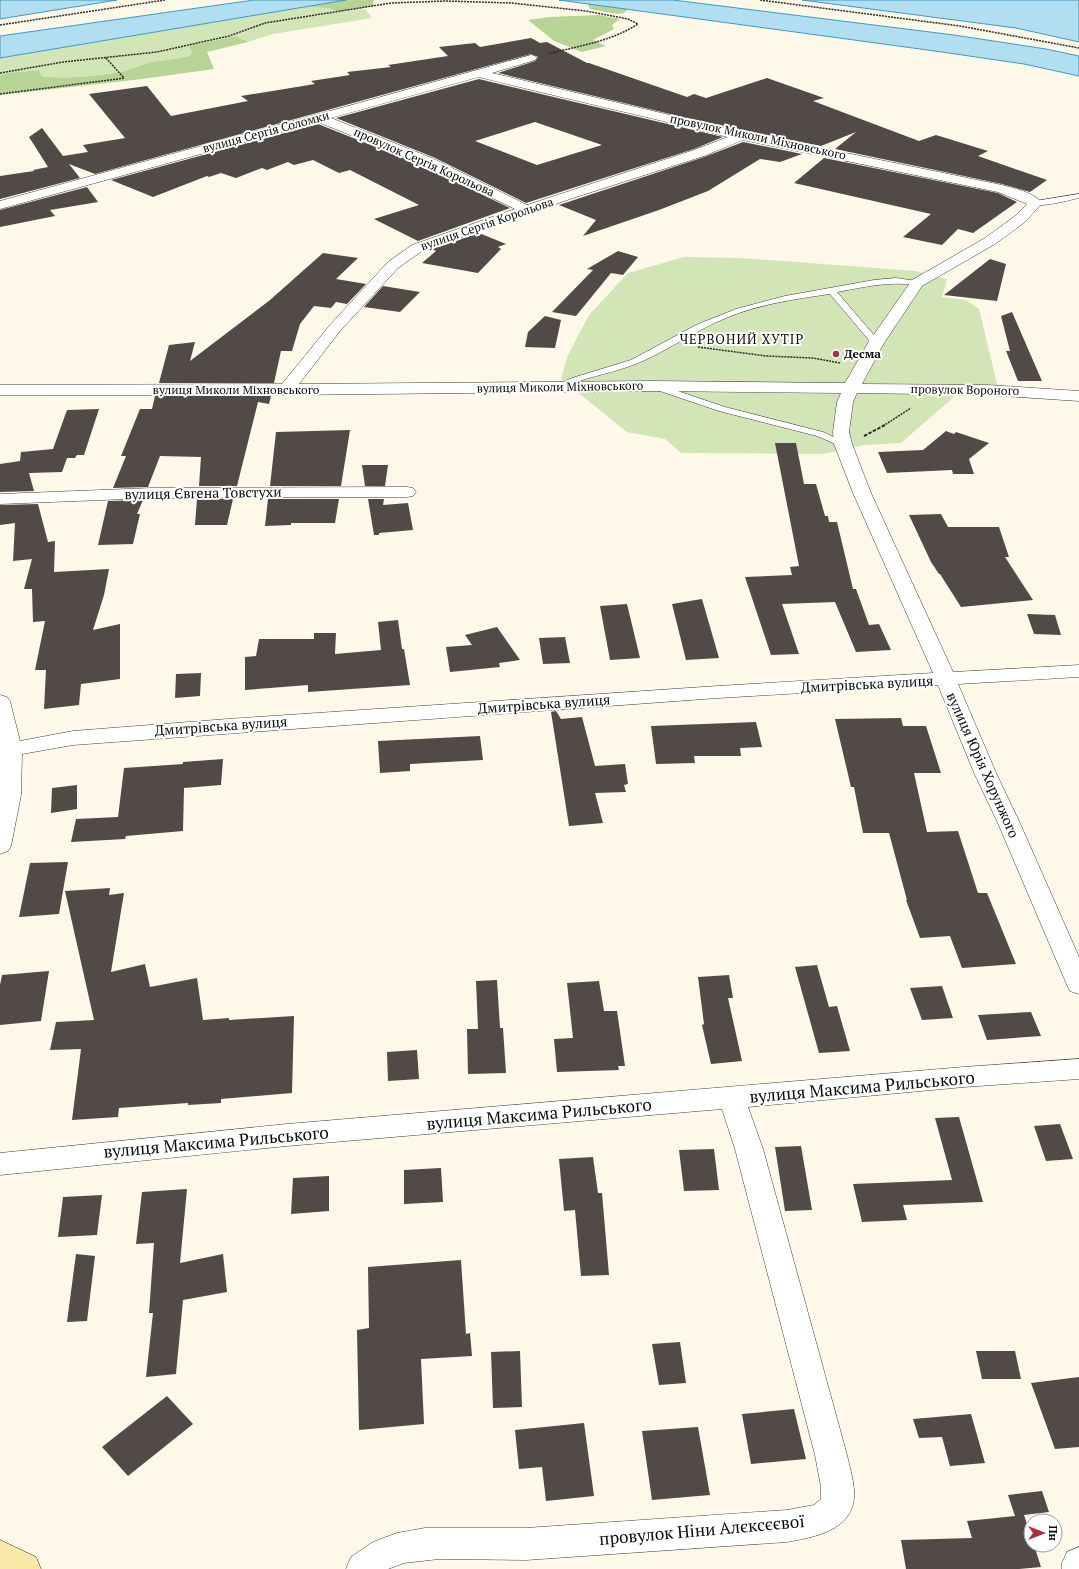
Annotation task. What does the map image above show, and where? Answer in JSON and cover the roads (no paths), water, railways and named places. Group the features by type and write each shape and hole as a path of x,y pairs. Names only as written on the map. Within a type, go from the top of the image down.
{"main road":[{"path":"0,1556 24,1569"}],"street":[{"name":"вулиця Сергія Соломки","path":"0,205 319,118 531,58"},
{"name":"провулок Миколи Міхновського","path":"479,73 541,90 675,119 741,136 851,157 1002,190 1024,196 1035,203"},
{"name":"провулок Сергія Корольова","path":"319,118 436,165 526,210"},
{"name":"вулиця Сергія Корольова","path":"286,390 336,328 399,260 417,248 526,210 693,155 741,136"},
{"path":"851,388 876,343 917,283 990,240 1020,219 1035,203"},
{"name":"вулиця Миколи Міхновського","path":"0,390 286,390 654,386 851,388"},
{"name":"провулок Вороного","path":"851,388 1004,390 1079,396"},
{"name":"вулиця Юрія Хорунжого","path":"851,388 845,402 842,416 841,432 843,444 862,493 971,736 986,775 1008,821 1079,985"},
{"name":"вулиця Євгена Товстухи","path":"0,499 152,493 407,492"},
{"name":"Дмитрівська вулиця","path":"10,750 73,738 228,726 694,694 1079,671"},
{"path":"0,701 10,750 11,779 0,846"},
{"name":"вулиця Максима Рильського","path":"0,1164 280,1135 1079,1069"},
{"name":"провулок Ніни Алєксєєвої","path":"363,1569 374,1558 392,1550 412,1546 429,1544 525,1544 787,1526 814,1521 832,1513 837,1505 839,1495 831,1455 754,1167 732,1098"},
{"path":"1079,1563 1079,1569"}],"lane":[{"path":"1035,203 1079,196"},
{"path":"556,387 579,377 627,365 709,322 732,313 797,296 894,280 917,283"},
{"path":"832,291 876,343"},
{"path":"654,386 716,407 820,434 843,444"}],"water":[{"path":"0,0 117,0 0,19"},
{"path":"254,0 346,0 0,58 0,36"},
{"path":"559,0 673,0 954,35 1046,49 1079,56 1079,76 1024,64"},
{"path":"802,0 1079,0 1079,42 1016,28"}],"place":[{"name":"Десма","path":"836,354"}],"district":[{"name":"ЧЕРВОНИЙ ХУТІР","path":"742,339"}]}
